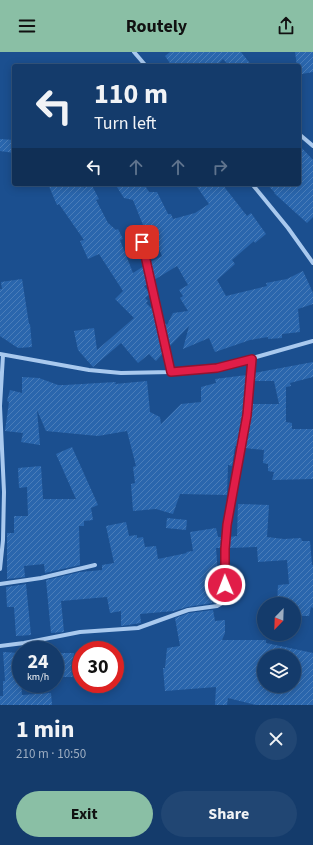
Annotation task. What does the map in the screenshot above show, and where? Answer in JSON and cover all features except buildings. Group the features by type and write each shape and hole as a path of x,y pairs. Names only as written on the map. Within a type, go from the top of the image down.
{"street":[{"path":"136,52 145,64"},
{"path":"301,136 313,146"},
{"path":"254,186 288,228 313,263"},
{"path":"142,242 171,372"},
{"path":"0,569 3,540 4,492 0,406 1,355 88,370 121,373 171,372 217,368 313,341"},
{"path":"0,646 80,632 138,628 188,610 222,604 224,600 225,549 228,514 247,415 252,359"},
{"path":"0,584 41,578 96,565"}],"route":[{"path":"142,242 171,372 217,368 252,359 247,415 228,514 224,563 225,585"}]}
